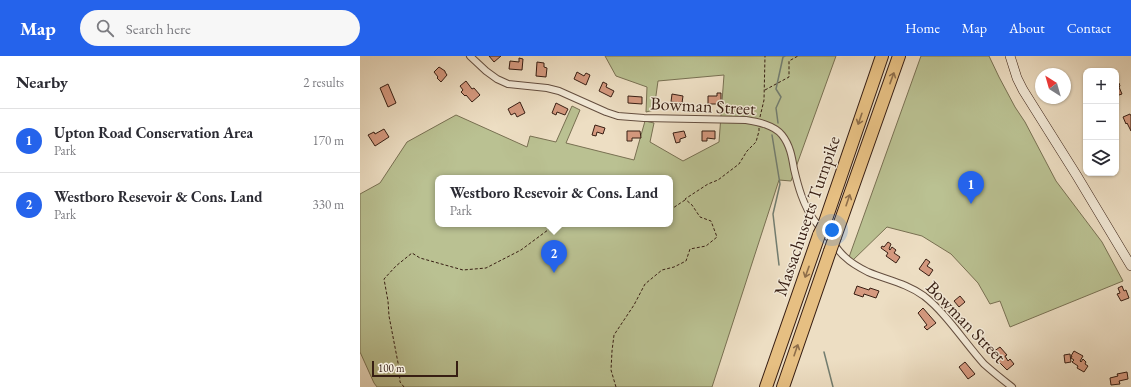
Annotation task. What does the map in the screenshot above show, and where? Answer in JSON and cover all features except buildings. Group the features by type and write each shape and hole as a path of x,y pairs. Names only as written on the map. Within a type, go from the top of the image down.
{"highway":[{"name":"Massachusetts Turnpike","path":"766,387 882,56"},
{"name":"Massachusetts Turnpike","path":"783,387 899,56"}],"main road":[{"path":"1010,56 1017,78 1029,101 1078,176 1131,266"}],"street":[{"name":"Bowman Street","path":"470,56 486,71 497,79 508,84 547,88 559,91 618,116 644,118 734,119 759,122 771,127 781,134 788,145 806,206 815,221 845,257 866,271 903,283 925,296 984,364 1012,387"}],"path":[{"path":"673,208 708,184 718,180 739,164 747,151 756,142 764,100 765,56"},
{"path":"764,90 789,77 790,61 798,56"},
{"path":"616,387 611,370 614,335 634,305 645,284 662,270 674,267 686,261 690,248 706,246 717,236 711,221 700,217 692,205 685,199"},
{"path":"404,387 400,382 384,279 396,266 412,253 420,258 463,270 486,268 521,250 552,227"}],"green space":[{"path":"605,56 836,56 791,181 779,180 712,387 377,387 360,352 360,194 380,183 407,142 456,115 527,147 530,136 556,142 572,106 580,110 566,143 634,160 645,121 654,123 650,142 683,161 719,142 724,75 658,81 654,110 646,112 647,87 616,76"},
{"path":"921,56 989,56 1056,181 1102,242 1123,281 1010,327 1000,301 990,304 978,283 951,254 922,236 887,227 852,261 848,260"}],"waterway":[{"path":"778,123 776,108 781,97 776,89 783,57 785,56"},
{"path":"772,135 780,184 773,214 779,265"},
{"path":"824,352 833,387"}],"place":[{"name":"Upton Road Conservation Area","path":"971,204"},
{"name":"Westboro Resevoir & Cons. Land","path":"554,273"}]}
